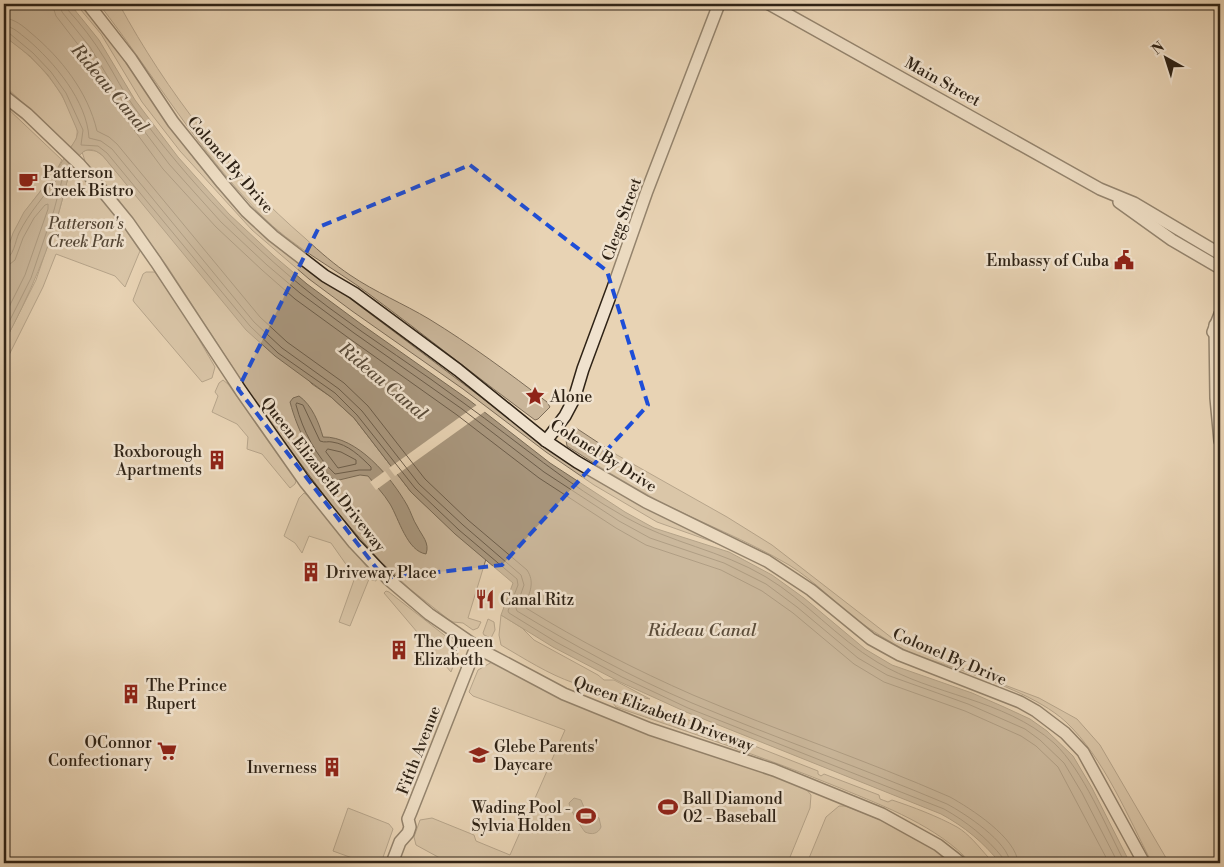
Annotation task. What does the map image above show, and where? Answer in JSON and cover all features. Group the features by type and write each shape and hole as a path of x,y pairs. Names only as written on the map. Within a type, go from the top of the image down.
{"main road":[{"name":"Colonel By Drive","path":"88,4 131,59 174,122 222,183 246,211 273,236 324,276 354,292 451,365 546,441 577,462 646,502 767,561 811,590 871,639 900,655 997,693 1036,711 1066,733 1083,752 1144,863"},
{"name":"Clegg Street","path":"546,441 565,416 574,399 582,369 647,191 719,4"},
{"name":"Main Street","path":"768,4 1100,189 1172,240 1220,268"},
{"name":"Queen Elizabeth Driveway","path":"4,96 27,114 102,189 128,222 272,436 354,544 388,580 422,609 476,647 564,694 650,729 774,770 882,814 932,842 961,863"},
{"name":"Main Street","path":"1100,189 1134,203 1220,254"},
{"path":"1218,319 1209,345 1216,390 1220,441"},
{"name":"Fifth Avenue","path":"392,863 400,842 408,833 410,827 408,819 476,647"}],"highlighted area":[{"path":"470,165 607,271 648,405 502,565 384,578 238,389 319,227"}],"green space":[{"path":"76,4 82,4 102,30 196,162 238,211 270,240 526,431 716,543 657,522 594,485 309,279 252,230 180,151 142,102 101,34"},
{"path":"99,4 119,4 158,69 202,130 251,187 317,249 360,281 459,338 533,391 547,402 550,407 535,420 369,294 299,247 272,226 216,164"},
{"path":"4,36 36,62 61,94 68,106 77,130 76,140 70,148 4,85"},
{"name":"Patterson's Creek Park","path":"4,105 62,160 21,219 4,260"},
{"path":"87,150 96,151 103,156 163,228 312,384 331,397 354,418 411,492 486,559 468,618 481,622 478,628 473,630 463,623 453,622 410,589 380,561 336,511 260,409 167,266 115,195 85,161 82,152"},
{"name":"Patterson's Creek Park","path":"70,170 90,185 117,218 140,251 125,287 115,276 56,254 43,287 4,365 4,343 36,280 59,212"},
{"path":"155,272 187,319 215,367 212,378 202,382 134,302 133,300 143,274"},
{"path":"223,380 228,384 296,481 290,488 262,454 247,449 248,437 237,424 212,412 218,396 215,392 219,383"},
{"path":"576,428 617,455 727,517 772,545 892,638 986,678 1039,698 1077,719 1100,745 1169,863 1152,863 1104,770 1080,737 1055,713 1013,690 917,655 888,640 860,622 808,578 789,565 657,500 567,446 566,440"},
{"path":"304,493 376,578 376,581 369,579 350,626 339,622 354,580 350,570 331,543 309,536 302,553 295,543 284,536 299,498"},
{"path":"386,591 457,645 458,653 451,672 384,593"},
{"path":"501,615 522,628 534,640 604,680 614,680 650,699 583,686 537,666 501,645 499,635"},
{"path":"488,619 494,622 495,630 491,638 483,633"},
{"path":"492,662 558,696 609,718 806,789 811,795 810,808 788,862 449,863 416,845 414,837 420,820 432,818 474,835 476,841 510,855 565,730 473,696 469,692 478,670"},
{"path":"616,698 658,708 818,771 818,774 821,776 824,774 879,795 880,799 888,802 892,800 933,815 966,833 988,857 987,860 990,863 971,863 943,838 927,828 875,803 757,756 616,707 613,699"},
{"path":"839,806 859,811 915,837 952,863 807,863 826,817"},
{"path":"348,808 389,824 393,829 381,863 366,863 333,851"}],"water":[{"name":"Rideau Canal","path":"4,4 70,4 99,40 135,100 178,157 229,214 307,284 469,400 550,463 625,512 654,528 729,552 772,575 804,598 865,649 892,665 972,693 1030,719 1047,731 1073,756 1092,788 1130,863 1000,863 973,836 941,814 686,712 620,682 553,647 501,615 513,583 455,534 411,492 354,418 331,397 275,356 246,330 103,156 96,151 88,150 83,152 72,167 45,253 22,308 4,343 4,260 13,233 24,212 55,173 76,139 78,132 62,95 48,75 30,56 4,36"},
{"path":"299,396 311,409 323,437 336,438 348,443 372,460 392,482 407,505 425,540 427,546 426,554 419,552 409,541 390,504 368,476 360,475 335,481 319,464 307,444 293,413 290,402 293,398"},
{"name":"Wading Pool - Sylvia Holden","path":"574,798 581,800 585,810 599,818 601,827 596,832 592,834 585,832 581,826 569,803"}],"pier":[{"path":"478,404 487,410 395,476 389,468"},
{"path":"385,471 391,479 376,490 370,482"}],"place":[{"name":"Patterson Creek Bistro","path":"28,181"},
{"name":"Embassy of Cuba","path":"1124,260"},
{"name":"Alone","path":"535,396"},
{"name":"Roxborough Apartments","path":"217,460"},
{"name":"Driveway Place","path":"311,572"},
{"name":"Canal Ritz","path":"485,599"},
{"name":"The Queen Elizabeth","path":"399,650"},
{"name":"The Prince Rupert","path":"131,694"},
{"name":"OConnor Confectionary","path":"167,751"},
{"name":"Glebe Parents' Daycare","path":"479,755"},
{"name":"Inverness","path":"332,767"},
{"name":"Ball Diamond 02 - Baseball","path":"668,807"},
{"name":"Wading Pool - Sylvia Holden","path":"586,816"}]}
